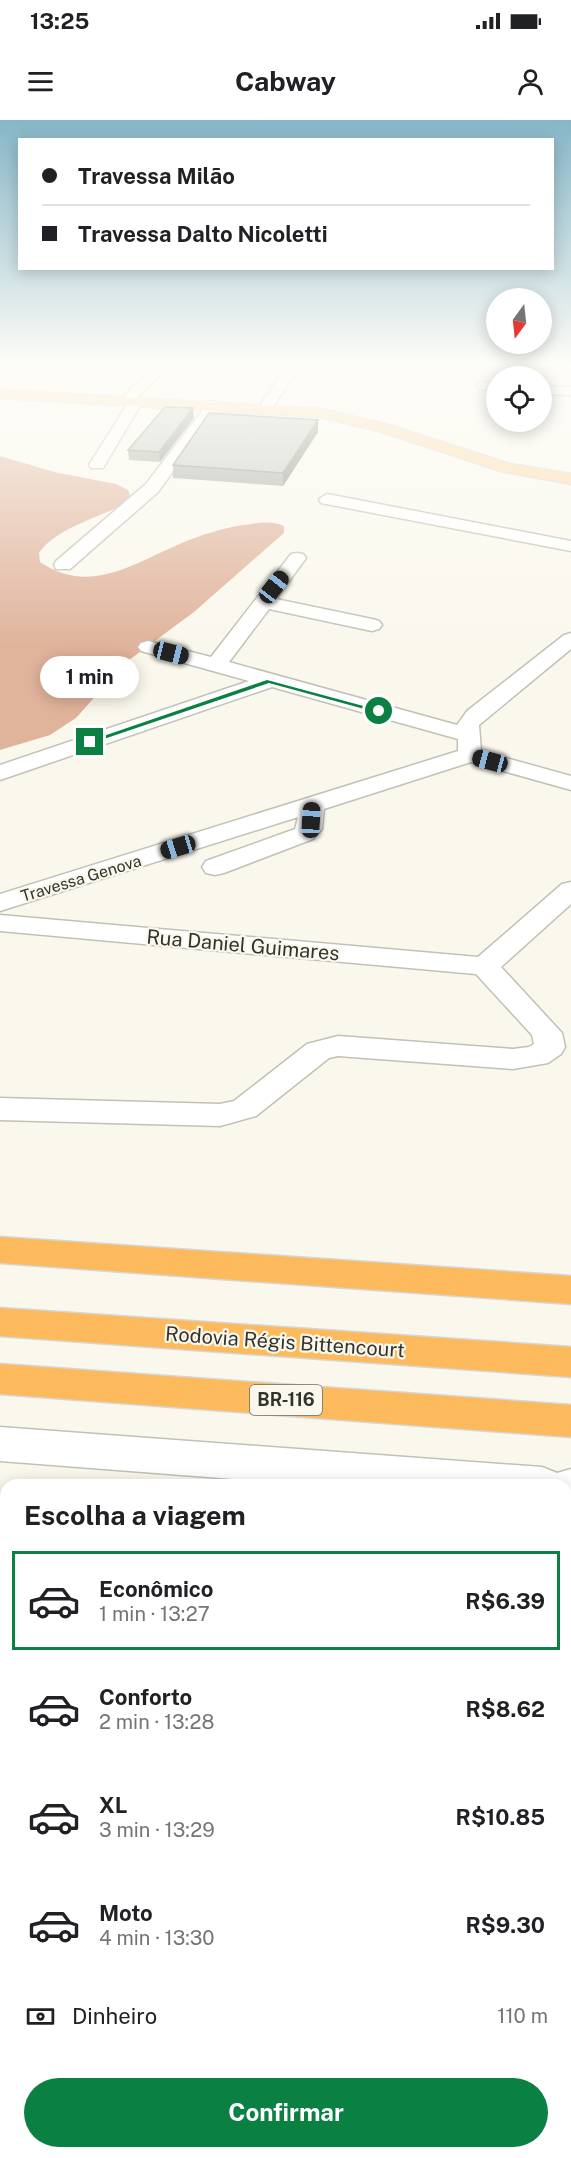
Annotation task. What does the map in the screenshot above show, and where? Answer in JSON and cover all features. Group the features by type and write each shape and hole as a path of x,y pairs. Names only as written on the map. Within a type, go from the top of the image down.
{"highway":[{"path":"0,1250 571,1290"},
{"name":"Rodovia Régis Bittencourt","path":"0,1322 571,1362"},
{"name":"BR-116","path":"0,1379 571,1421"}],"main road":[{"path":"470,458 520,472 571,479"},
{"path":"493,458 525,467 571,473"}],"street":[{"path":"97,465 101,458"},
{"path":"63,566 152,488 174,458"},
{"path":"327,499 571,546"},
{"path":"217,664 297,558"},
{"path":"263,602 372,625"},
{"path":"469,745 468,725 475,716 570,642"},
{"path":"148,648 217,664 469,745 571,783"},
{"path":"0,772 269,681"},
{"name":"Travessa Genova","path":"0,903 312,805 469,745"},
{"path":"215,867 297,839 309,829 312,805"},
{"path":"0,1109 220,1115 245,1109 318,1051 338,1046 513,1059 537,1056 550,1047 547,1033 485,966 571,890"},
{"name":"Rua Daniel Guimares","path":"0,923 485,966"},
{"path":"0,1444 463,1479"}],"shaded area":[{"path":"0,458 116,484 128,490 131,497 125,504 66,530 39,553 40,562 58,572 77,576 112,573 197,537 220,530 264,522 284,526 284,533 194,612 125,663 76,718 50,735 0,750"}],"building":[{"path":"178,458 293,458 283,473 173,465"}],"route":[{"path":"90,742 269,681 379,711"}]}
